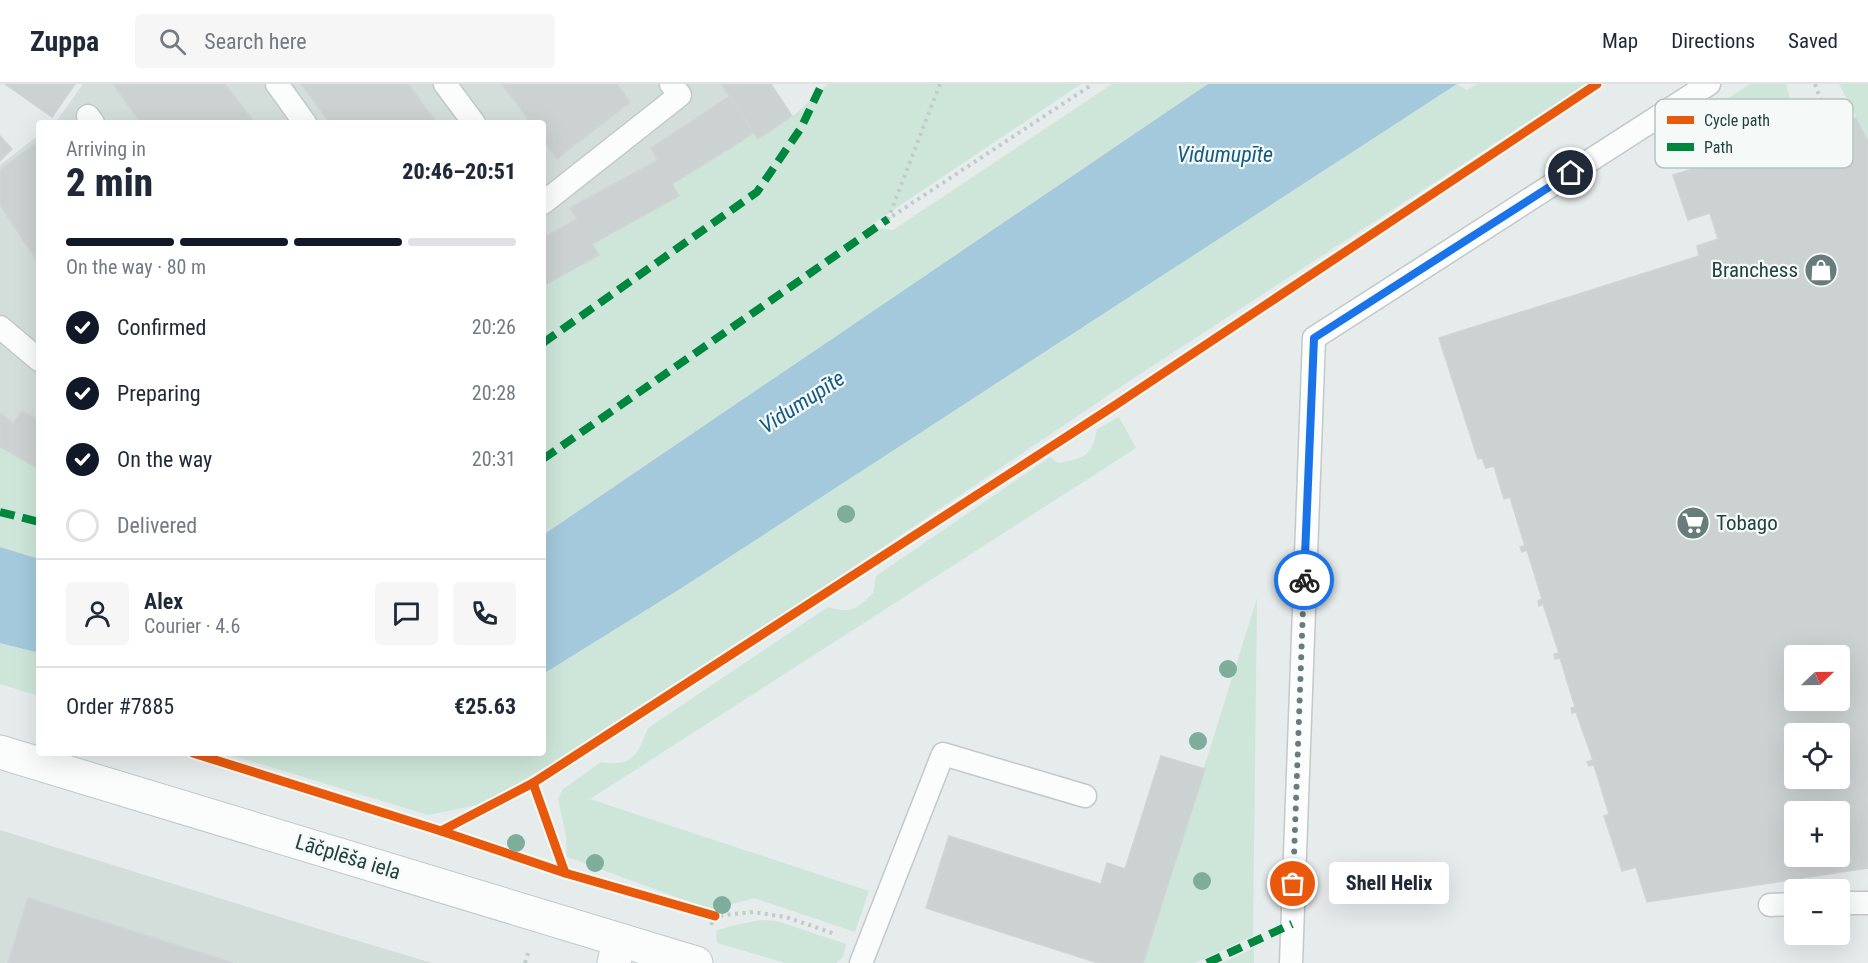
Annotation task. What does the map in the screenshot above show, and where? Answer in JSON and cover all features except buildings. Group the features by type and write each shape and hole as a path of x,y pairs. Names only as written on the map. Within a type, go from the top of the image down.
{"main road":[{"name":"Lāčplēša iela","path":"0,752 616,951 702,949"}],"lane":[{"path":"277,84 303,120"},
{"path":"446,84 472,120"},
{"path":"546,201 680,95 671,84"},
{"path":"1686,99 1709,84"},
{"path":"1291,963 1314,338 1655,119"},
{"path":"0,327 36,357"},
{"path":"865,954 942,754 1085,796"},
{"path":"1850,903 1868,903"},
{"path":"1770,905 1784,904"}],"path":[{"path":"940,84 888,219 1093,84"},
{"path":"1815,84 1820,99"},
{"path":"703,913 715,916 753,912 786,917 865,954"},
{"path":"702,949 715,916"}],"shaded area":[{"path":"83,84 769,84 792,116 758,139 753,133 672,184 679,196 593,244 599,255 546,284 546,120 57,120"},
{"path":"36,137 36,467 0,447 0,165"},
{"path":"0,830 322,930 432,963 0,963"}],"green space":[{"path":"828,84 1081,84 868,227 893,230 1112,84 1221,84 546,533 546,284 598,256 592,244 679,196 672,184 754,133 758,139 793,116"},
{"path":"1457,84 1467,90 1477,84 1586,84 1131,380 668,692 482,804 428,815 234,756 546,756 546,671"},
{"path":"1750,84 1786,84 1790,99 1727,99"},
{"path":"1839,84 1868,84 1868,139 1853,111 1853,99 1847,99"},
{"path":"1119,417 1136,448 590,799 869,891 855,932 754,898 712,910 567,857 566,836 558,799 563,789 601,762 627,761 641,746 648,728 828,607 848,610 858,606 873,593 876,576 1050,457 1058,463 1085,455 1093,445 1097,429"},
{"path":"0,447 36,467 36,558 0,547"},
{"path":"1257,598 1253,936 1195,963 1143,963"},
{"path":"0,643 36,652 36,695 0,684"},
{"path":"761,920 777,921 846,944 843,957 836,963 785,963 717,943 716,931"},
{"path":"1254,948 1254,963 1222,963"}],"water":[{"name":"Vidumupīte","path":"1208,84 1457,84 680,589 546,672 546,533"},
{"path":"0,547 36,558 36,652 0,643"}],"marked path":[{"path":"546,341 757,192 801,128 822,84"},
{"path":"546,457 888,219"},
{"path":"0,512 36,521"},
{"path":"1207,963 1292,924"}],"cycle path":[{"path":"203,756 441,831 533,783 1117,404 1597,84"},
{"path":"533,783 565,873"},
{"path":"441,831 565,873 715,916"}],"way so far":[{"path":"1293,884 1304,580"}],"place":[{"name":"Branchess","path":"1821,270"},
{"name":"Tobago","path":"1693,523"},
{"name":"Shell Helix","path":"1293,884"}],"route":[{"path":"1304,580 1314,338 1571,173"}]}
